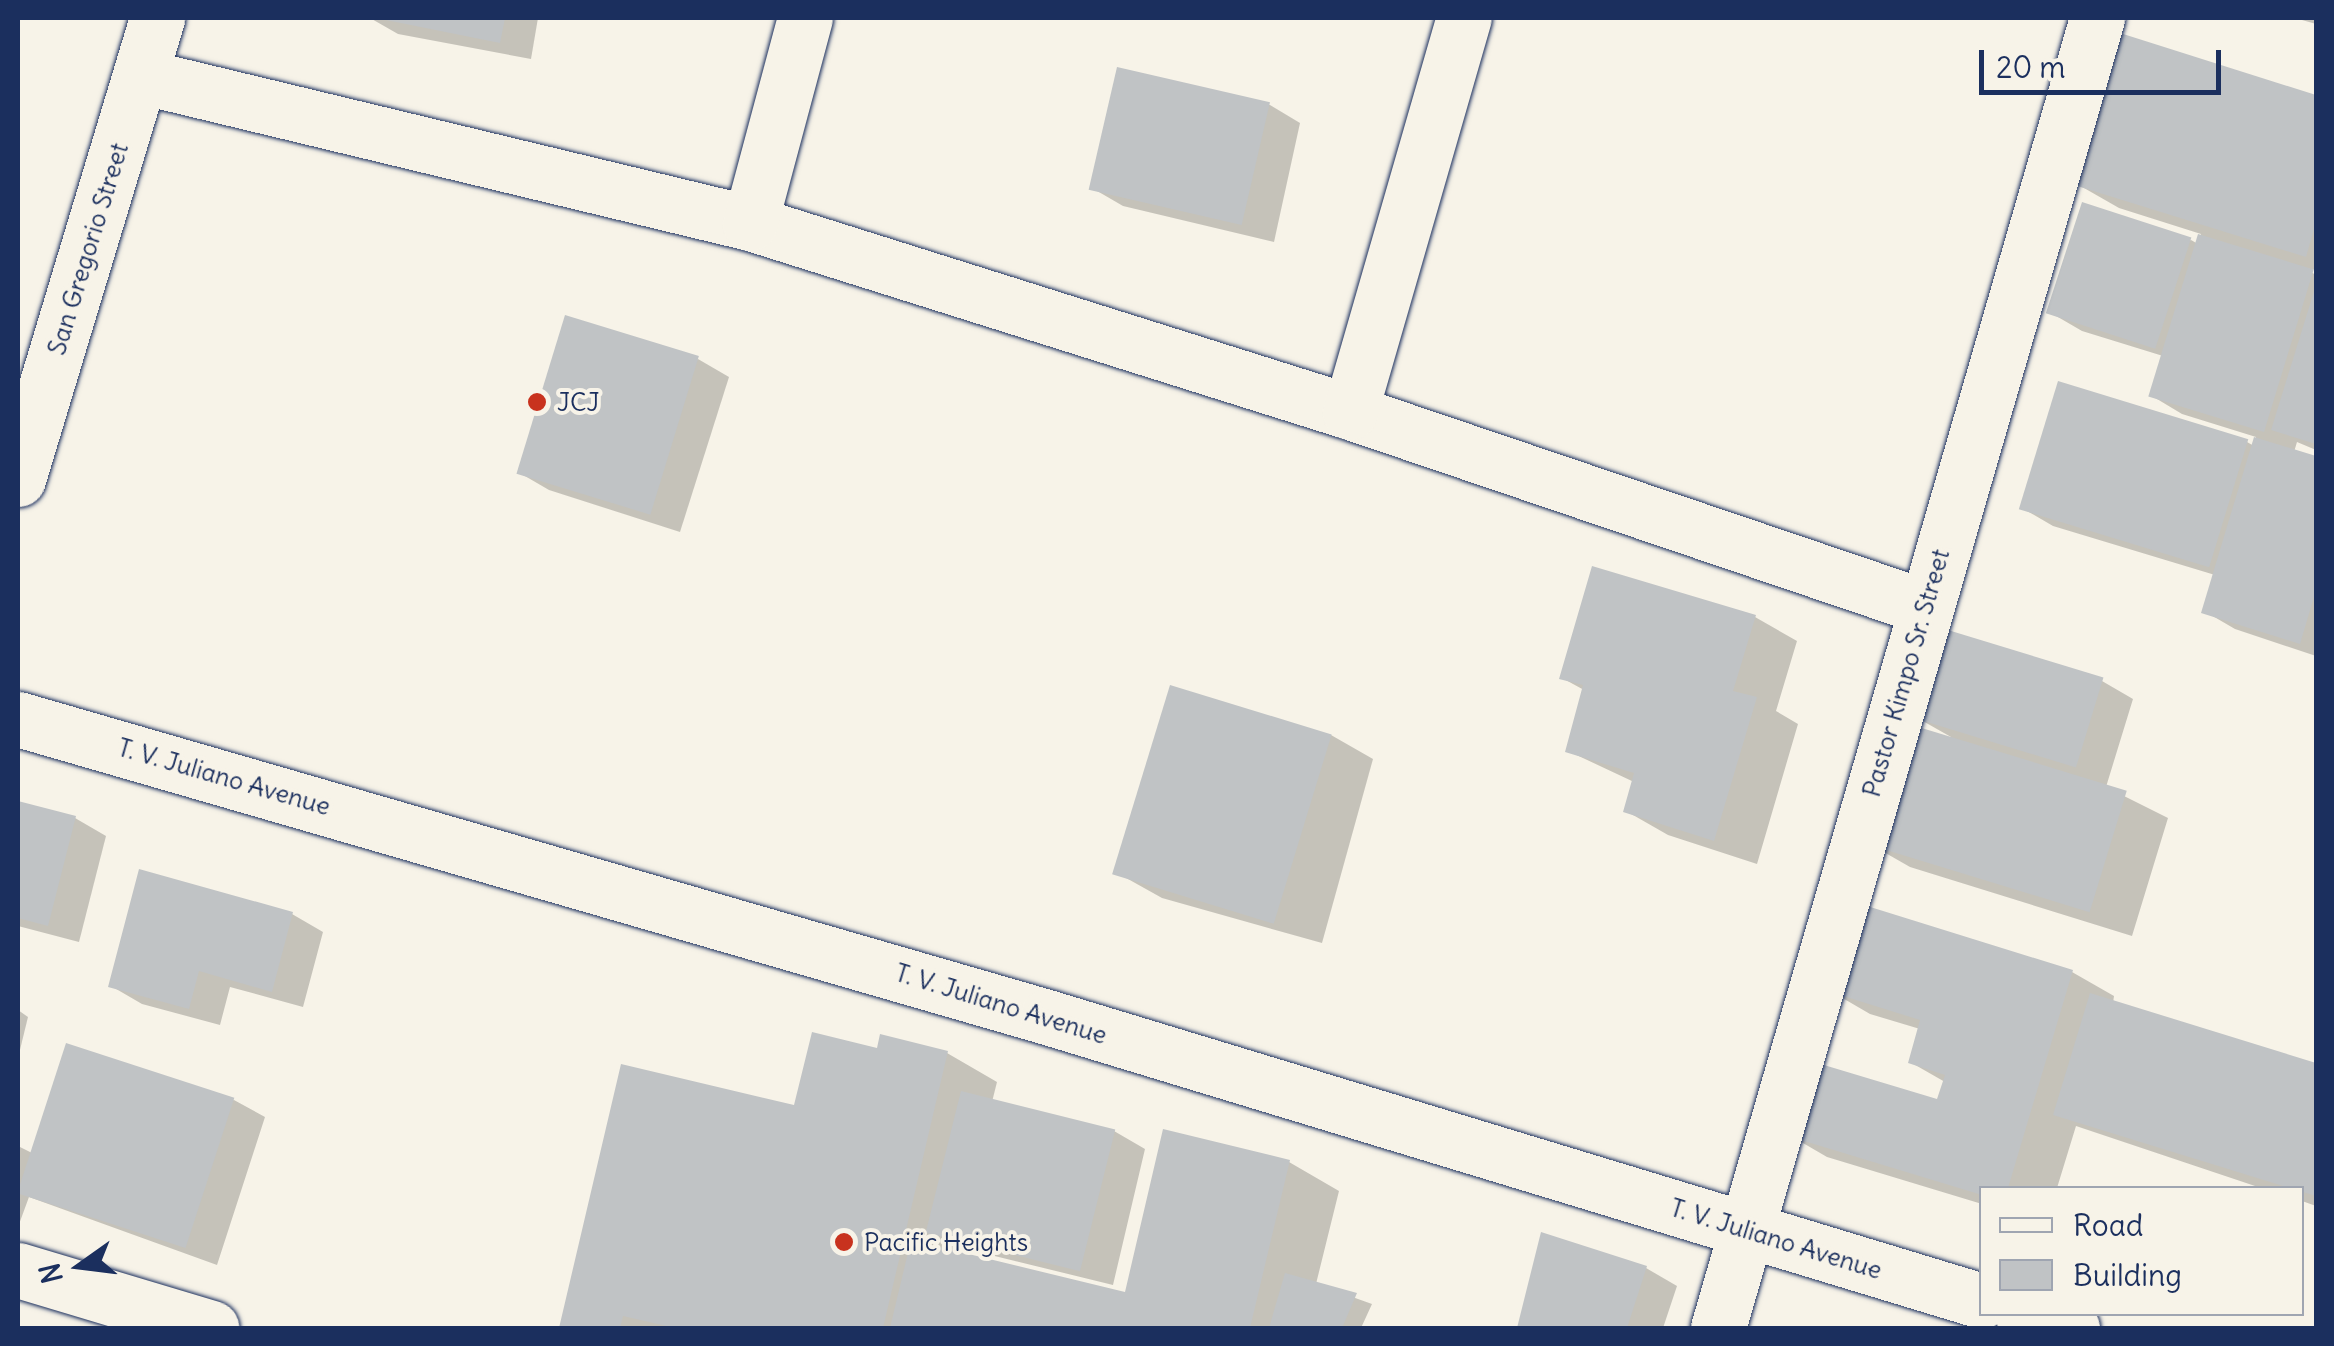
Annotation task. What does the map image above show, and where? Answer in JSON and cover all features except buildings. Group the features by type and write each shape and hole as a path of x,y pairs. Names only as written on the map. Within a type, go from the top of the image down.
{"street":[{"name":"San Gregorio Street","path":"18,479 157,18"},
{"path":"750,223 805,18"},
{"path":"1350,412 1464,18"},
{"name":"Pastor Kimpo Sr. Street","path":"1718,1328 2097,18"},
{"path":"140,76 750,223 1350,412 1925,607"},
{"name":"T. V. Juliano Avenue","path":"18,718 1028,1012 1979,1300"},
{"path":"18,1270 212,1328"},
{"path":"2029,1316 2072,1328"}],"place":[{"name":"JCJ","path":"537,402"},
{"name":"Pacific Heights","path":"844,1242"}]}
